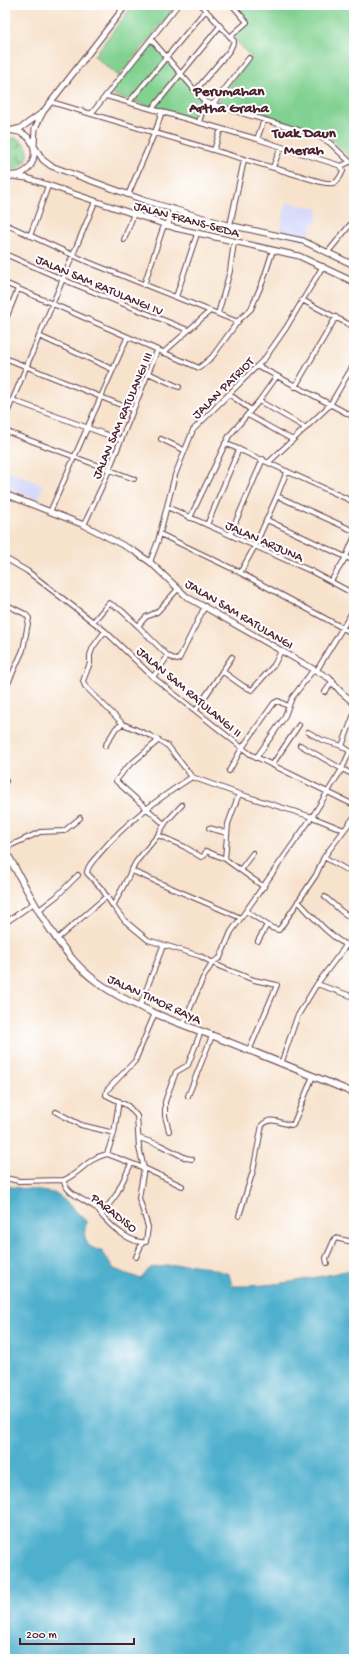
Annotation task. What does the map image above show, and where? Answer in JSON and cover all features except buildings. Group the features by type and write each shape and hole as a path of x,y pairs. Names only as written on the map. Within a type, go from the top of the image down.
{"highway":[{"name":"JALAN TIMOR RAYA","path":"5,849 34,903 57,939 96,981 154,1013 354,1093"}],"main road":[{"path":"5,178 22,174 29,168 34,160 35,128 44,112 69,77 126,5"},
{"path":"6,132 21,128 44,112"},
{"name":"JALAN FRANS-SEDA","path":"6,132 17,131 25,135 43,160 52,166 128,195 174,209 230,225 303,241 354,265"},
{"name":"JALAN FRANS-SEDA","path":"5,174 48,186 165,226 300,256 354,282"},
{"path":"165,226 174,209"},
{"name":"JALAN SAM RATULANGI","path":"5,494 84,525 134,550 150,562 187,597 315,669 333,681 340,691 354,703"}],"street":[{"path":"92,114 178,5"},
{"path":"195,91 230,50 234,41 201,5"},
{"path":"230,37 247,22 232,5"},
{"path":"129,102 206,10"},
{"path":"152,109 220,26"},
{"path":"106,96 257,139 341,166 350,162 330,143 318,136 205,102 151,40"},
{"path":"213,104 249,58"},
{"path":"52,102 244,160 332,184 337,180 343,171 341,166"},
{"path":"199,122 205,102"},
{"path":"128,195 162,111"},
{"path":"257,139 264,120"},
{"path":"214,150 221,129"},
{"path":"273,167 281,147"},
{"path":"230,225 244,160"},
{"path":"30,236 48,186"},
{"path":"5,418 74,256 95,202"},
{"path":"124,240 133,216"},
{"path":"328,252 354,220"},
{"path":"6,226 144,285 238,322"},
{"path":"144,285 165,226"},
{"path":"176,297 197,234"},
{"path":"218,314 230,271 234,242"},
{"name":"JALAN SAM RATULANGI III","path":"84,525 109,469 157,351 199,368 212,357 238,322 251,309 273,250"},
{"name":"JALAN SAM RATULANGI IV","path":"5,254 64,280 188,330"},
{"name":"JALAN PATRIOT","path":"150,562 160,534 184,450 195,428 258,366 278,340 323,266"},
{"path":"5,284 157,351"},
{"path":"5,321 18,289"},
{"path":"302,300 354,327"},
{"path":"163,353 210,311"},
{"path":"295,386 336,317"},
{"path":"39,336 112,369"},
{"path":"50,512 127,338"},
{"path":"5,358 100,398 133,410"},
{"path":"269,462 330,405 354,364"},
{"path":"258,366 354,418"},
{"path":"148,373 179,387"},
{"path":"190,518 225,443 277,376"},
{"path":"229,394 251,410"},
{"path":"12,400 121,440"},
{"path":"259,401 306,428"},
{"path":"248,414 293,440"},
{"path":"5,431 134,479"},
{"path":"161,439 184,450"},
{"path":"225,443 263,459 354,502"},
{"path":"207,525 239,449"},
{"path":"230,535 263,459"},
{"path":"240,573 267,520 287,471"},
{"path":"277,496 354,531"},
{"name":"JALAN ARJUNA","path":"167,507 332,581 354,594"},
{"path":"267,520 354,561"},
{"path":"160,534 240,573 287,600 354,634"},
{"path":"332,581 346,558 354,538"},
{"name":"JALAN SAM RATULANGI II","path":"5,558 27,571 105,631 154,677 256,758 295,774 354,805"},
{"path":"138,626 146,617 157,612 178,588"},
{"path":"93,622 108,603 121,610 168,656 177,660 179,659 205,606"},
{"path":"5,604 30,618 23,650 5,690"},
{"path":"256,758 284,718 288,710 288,706 343,628 354,609"},
{"path":"105,631 93,647 90,663 83,681 85,686 123,724 159,740 175,753 192,777 238,794 312,816 344,830"},
{"path":"222,670 243,686 252,690 274,665 281,651"},
{"path":"154,677 168,656"},
{"path":"196,710 232,657"},
{"path":"325,692 333,681"},
{"path":"229,771 242,748 275,702 278,701 288,706"},
{"path":"342,746 354,714"},
{"path":"105,746 116,728 123,724"},
{"path":"272,765 299,725"},
{"path":"183,1025 203,978 213,962 220,958 228,937 312,816 352,753 342,746 322,740 308,732"},
{"path":"159,740 125,769 116,780 164,824"},
{"path":"300,745 342,769 354,774"},
{"path":"192,777 146,808 115,836 88,867 87,875 107,896 113,906 142,936 163,946 200,956 254,980 277,986 249,1052"},
{"path":"225,859 229,818 238,794"},
{"path":"113,906 136,862 158,835 164,824 182,805"},
{"path":"246,911 267,925 279,930 316,875 324,857 354,817"},
{"path":"5,849 40,832 64,831 80,818"},
{"path":"209,828 227,833"},
{"path":"158,835 185,847 201,857 204,856 206,851 225,859 264,887"},
{"path":"240,870 253,853"},
{"path":"324,857 354,874"},
{"path":"132,871 241,918"},
{"path":"39,910 57,896 78,875"},
{"path":"57,939 107,896"},
{"path":"325,896 341,912 354,920"},
{"path":"298,901 327,930 347,946 354,949"},
{"path":"5,923 34,903"},
{"path":"258,941 267,925"},
{"path":"281,1064 297,1017 317,984 354,935"},
{"path":"140,1006 163,946"},
{"path":"317,984 354,997"},
{"path":"144,1168 137,1116 128,1106 107,1097 106,1092 135,1062 154,1013"},
{"path":"169,1132 165,1116 165,1102 176,1072 188,1065 200,1032"},
{"path":"188,1096 212,1036"},
{"path":"239,1216 253,1170 262,1125 267,1121 273,1120 293,1126 313,1076"},
{"path":"107,1154 114,1132 119,1101"},
{"path":"56,1112 81,1125 114,1132"},
{"path":"139,1138 160,1145 186,1158 192,1159"},
{"path":"5,1178 19,1181 64,1180 89,1160 107,1154 144,1168 182,1186"},
{"path":"102,1214 120,1189 124,1176 131,1164"},
{"name":"PARADISO","path":"64,1180 68,1189 96,1208 106,1221 128,1237 142,1242 147,1241 149,1231 139,1198 144,1168"},
{"path":"327,1263 326,1258 335,1238 354,1242"},
{"path":"136,1257 142,1242"}],"shaded area":[{"path":"286,202 319,209 316,223 312,223 308,241 279,235"},
{"path":"5,470 43,485 38,500 5,486"}],"green space":[{"path":"133,5 177,5 119,76 94,56"},
{"path":"234,5 354,5 354,162 327,135 217,102 251,57 233,37 249,22"},
{"path":"151,42 204,102 197,120 109,94"},
{"path":"15,138 22,141 17,148 23,142 27,147 28,156 25,162 19,158 20,155 18,158 24,163 20,167 15,169 5,168 5,164 8,159 5,162 5,149 7,150 9,148 5,147 5,140"}],"water":[{"path":"5,1186 54,1193 63,1199 86,1221 85,1237 88,1244 91,1247 102,1251 114,1269 141,1279 150,1268 185,1264 202,1266 229,1274 232,1286 277,1284 350,1270 354,1271 354,1659 5,1659"}],"district":[{"name":"Perumahan Artha Graha","path":"229,98"},
{"name":"Tuak Daun Merah","path":"304,140"}]}
